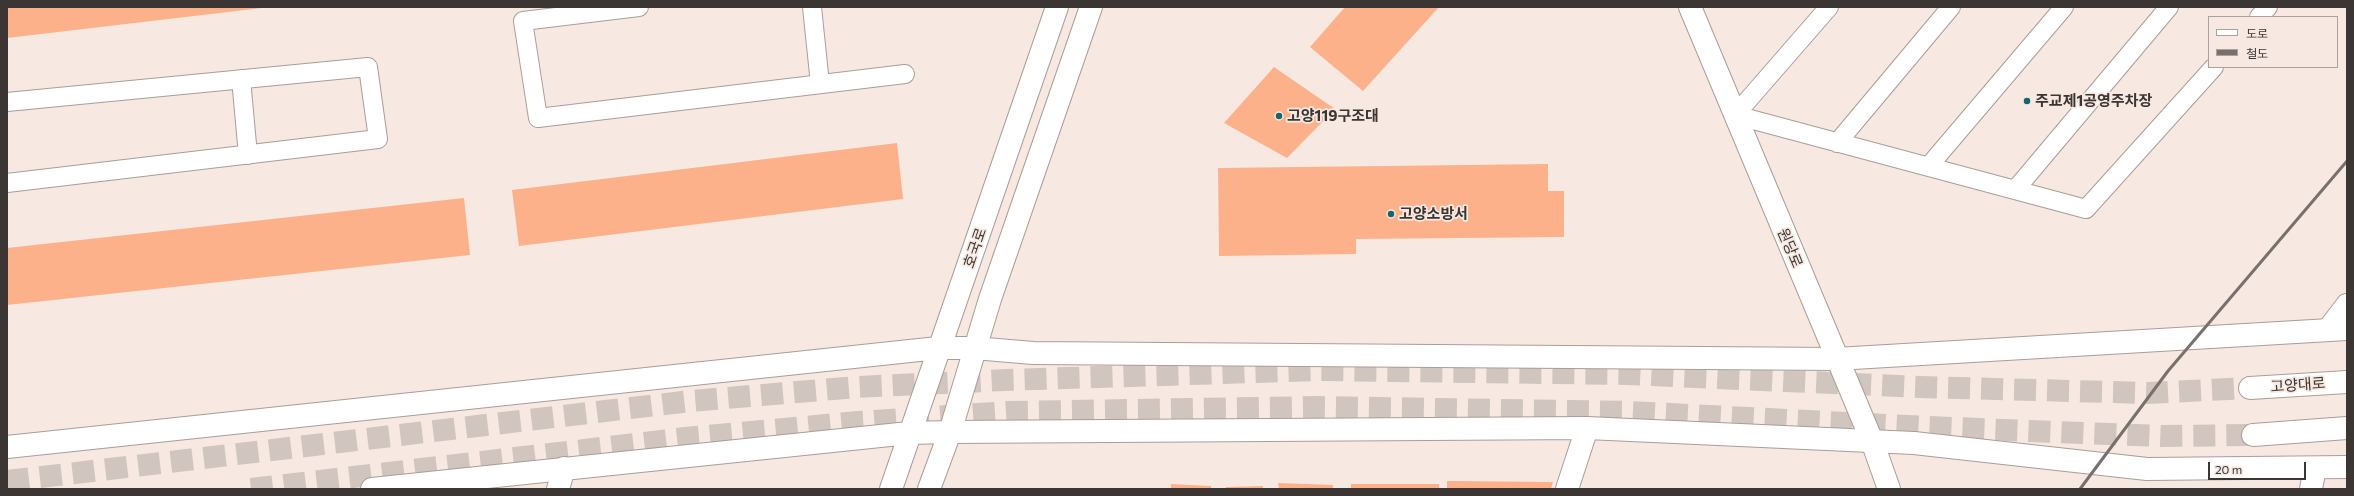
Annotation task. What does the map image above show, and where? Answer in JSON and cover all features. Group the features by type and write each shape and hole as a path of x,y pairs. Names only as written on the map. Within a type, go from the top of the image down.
{"main road":[{"name":"호국로","path":"891,489 938,348 1019,121 1057,7"},
{"name":"호국로","path":"929,489 950,432 974,348 1091,7"},
{"name":"원당로","path":"1690,7 1836,359 1872,441 1889,489"},
{"path":"1019,121 1020,141 1015,173 1016,177 1022,178 1034,172"},
{"path":"7,446 938,348 974,348 1041,353 1836,359 2338,330 2347,305"},
{"name":"고양대로","path":"2250,388 2347,382"},
{"path":"1567,489 1587,428"},
{"path":"372,489 909,433 950,432 1587,428 1914,443 2146,469 2313,478 2347,466"},
{"path":"2253,435 2347,428"},
{"path":"558,489 564,468"}],"lane":[{"path":"638,7 523,21 538,118 905,74"},
{"path":"812,7 820,84"},
{"path":"1829,7 1735,115 2086,209 2213,68"},
{"path":"1837,143 1951,7"},
{"path":"1928,167 2064,7"},
{"path":"2015,190 2169,7"},
{"path":"2260,16 2268,7"},
{"path":"7,102 368,66 378,139 7,183"},
{"path":"241,79 248,155"}],"building":[{"path":"7,7 262,7 262,8 7,38"},
{"path":"1345,7 1439,7 1363,91 1310,47"},
{"name":"고양119구조대","path":"1274,67 1335,109 1287,158 1224,123"},
{"path":"897,143 903,199 519,246 512,190"},
{"name":"고양소방서","path":"1548,164 1548,191 1564,191 1564,237 1356,239 1356,254 1219,256 1218,168"},
{"path":"464,198 470,255 7,305 7,248"},
{"path":"1447,481 1553,482 1551,489 1447,489"},
{"path":"1278,483 1333,485 1333,489 1279,489"},
{"path":"1171,484 1211,486 1211,489 1171,489"},
{"path":"1351,484 1439,484 1439,489 1351,489"},
{"path":"1263,486 1263,489 1226,489 1226,487"}],"tunnel":[{"path":"7,481 691,401 857,387 1005,380 1319,370 1628,374 1921,387 2147,393 2250,388"},
{"path":"251,489 686,438 858,422 1008,412 1317,407 1630,412 1927,427 2162,436 2253,435"}],"railway":[{"path":"2080,489 2168,371 2347,161"}],"place":[{"name":"주교제1공영주차장","path":"2027,101"},
{"name":"고양119구조대","path":"1279,116"},
{"name":"고양소방서","path":"1391,214"}]}
